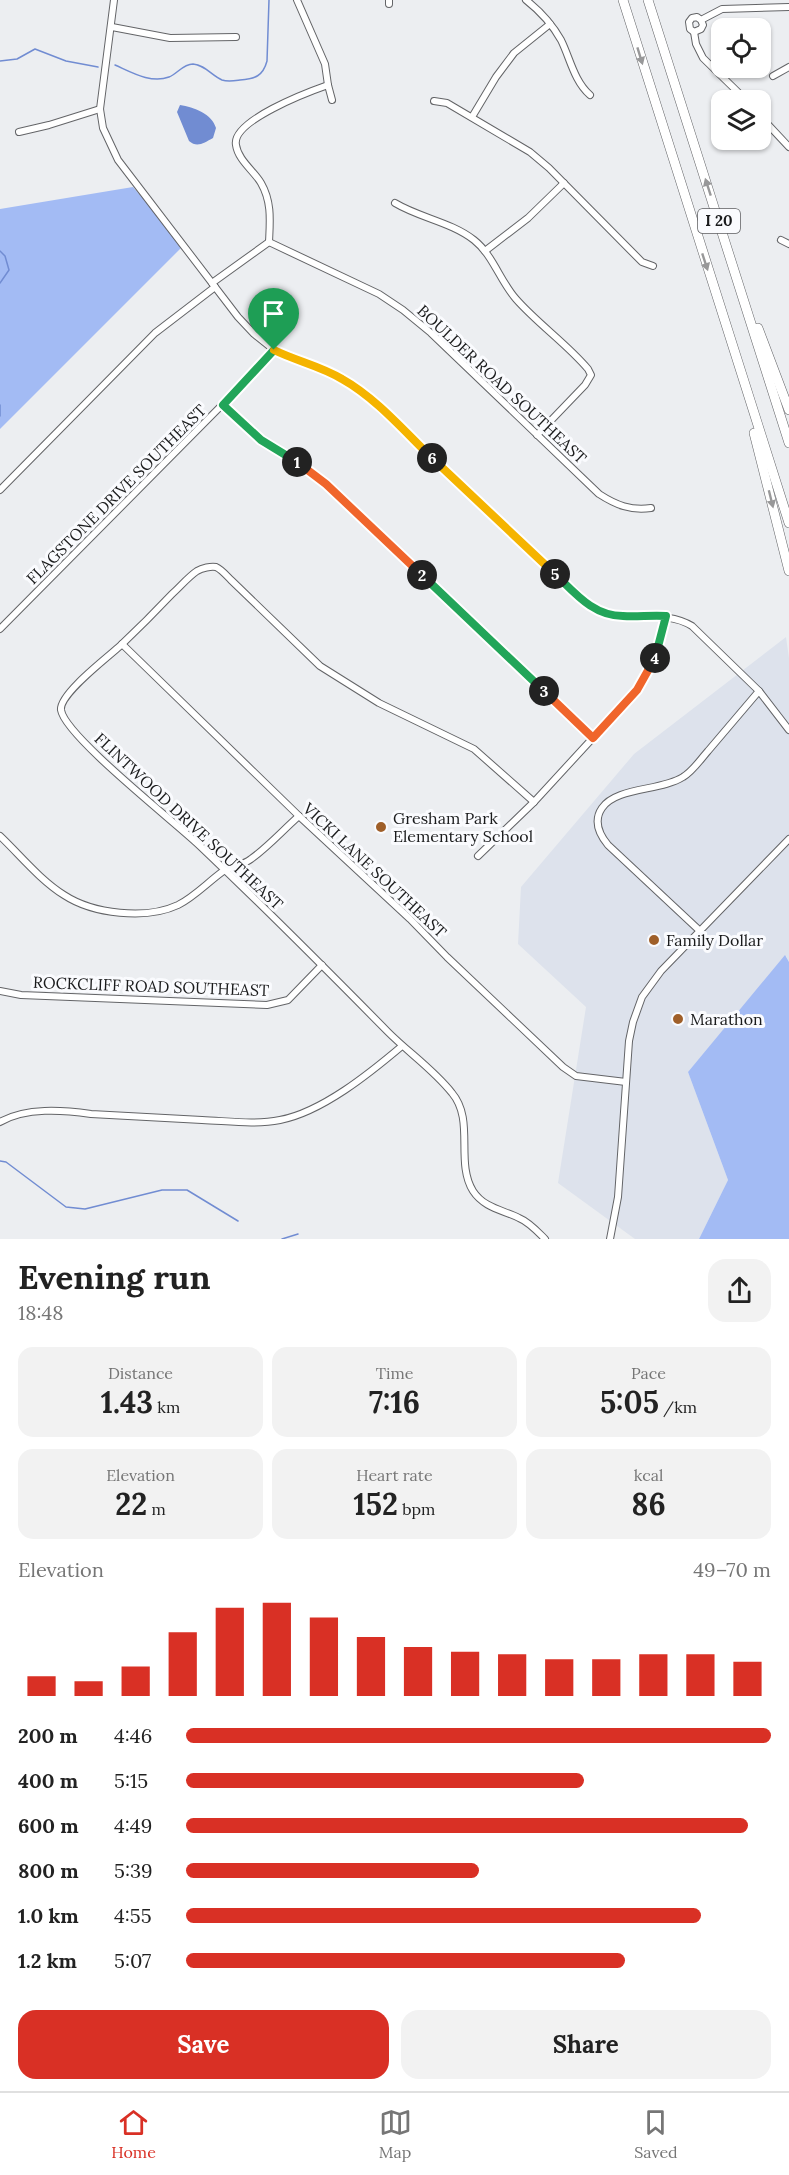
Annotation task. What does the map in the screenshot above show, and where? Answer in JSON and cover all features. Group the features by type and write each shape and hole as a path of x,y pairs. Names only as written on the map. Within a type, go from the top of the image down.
{"highway":[{"name":"I 20","path":"623,0 789,523"},
{"name":"I 20","path":"648,0 789,443"},
{"path":"735,271 773,363 789,410"},
{"path":"731,341 789,571"}],"street":[{"path":"114,0 100,109 106,136 118,160 246,326 274,350 332,373 364,394 593,608 612,615 666,616 679,619 697,631 759,691 789,730"},
{"path":"297,0 325,64 332,100"},
{"path":"526,0 550,24 560,39 581,87 590,95"},
{"path":"701,20 722,9 789,7"},
{"path":"701,20 694,17 689,22 696,44 703,58 736,90"},
{"path":"694,32 702,28 701,20"},
{"path":"472,117 509,59 550,24"},
{"path":"112,27 170,38 236,38"},
{"path":"773,76 789,68"},
{"path":"0,490 155,333 270,242 268,198 261,183 240,155 236,147 236,140 248,123 290,100 328,85"},
{"path":"434,101 447,103 530,152 642,262 653,266"},
{"path":"19,132 100,109"},
{"path":"771,128 789,147"},
{"path":"485,251 528,218 564,183"},
{"path":"395,203 410,213 461,231 485,251 514,297 593,375 537,435"},
{"path":"781,240 789,244"},
{"name":"BOULDER ROAD SOUTHEAST","path":"270,242 379,294 403,310 431,333 594,489 609,500 637,510 651,508"},
{"name":"FLAGSTONE DRIVE SOUTHEAST","path":"0,629 223,405 274,350"},
{"path":"223,405 261,440 303,465 326,484 593,738"},
{"name":"FLINTWOOD DRIVE SOUTHEAST","path":"534,802 474,749 371,699 320,666 216,567 205,568 188,578 122,645 84,677 62,702 61,710 78,736 100,759 180,826 402,1046 455,1095 461,1108 467,1178 473,1191 480,1200 502,1213 519,1217 546,1239"},
{"path":"478,856 534,802 643,681 658,649 666,616"},
{"name":"VICKI LANE SOUTHEAST","path":"122,645 563,1067 576,1076 626,1082"},
{"path":"700,931 608,845 600,836 598,817 610,800 666,785 689,773 759,691"},
{"path":"0,836 55,889 77,902 101,910 144,914 169,909 192,897 226,870 252,859 299,816"},
{"path":"609,1239 618,1197 631,1029 642,998 661,971 789,839"},
{"name":"ROCKCLIFF ROAD SOUTHEAST","path":"0,991 21,995 267,1005 288,1000 322,965"},
{"path":"0,1122 22,1114 66,1111 252,1122 281,1120 314,1107 340,1093 371,1073 402,1046"}],"shaded area":[{"path":"180,105 196,109 211,119 216,128 213,138 198,144 189,141 177,112"},
{"path":"133,187 184,245 0,429 0,209"},
{"path":"786,637 789,658 789,962 786,956 688,1072 728,1180 699,1239 635,1239 558,1183 586,1007 518,944 521,887 634,754"},
{"path":"785,955 789,962 789,1239 699,1239 728,1180 688,1072"}],"waterway":[{"path":"115,65 155,79 169,77 193,64 201,66 224,81 254,78 261,73 267,61 269,0"},
{"path":"0,61 17,59 35,49 66,61 98,67"},
{"path":"0,251 5,256 9,270 0,283"},
{"path":"0,405 0,416"},
{"path":"0,1161 6,1162 66,1207 85,1209 162,1190 187,1190 238,1221"},
{"path":"282,1239 298,1234"}],"place":[{"name":"Gresham Park Elementary School","path":"381,827"},
{"name":"Family Dollar","path":"654,940"},
{"name":"Marathon","path":"678,1019"}],"route":[{"path":"274,350 332,373 364,394 593,608 601,613 612,615 666,616 662,638 654,661 643,681 593,738 326,484 303,465 261,440 223,405 274,350"}]}
